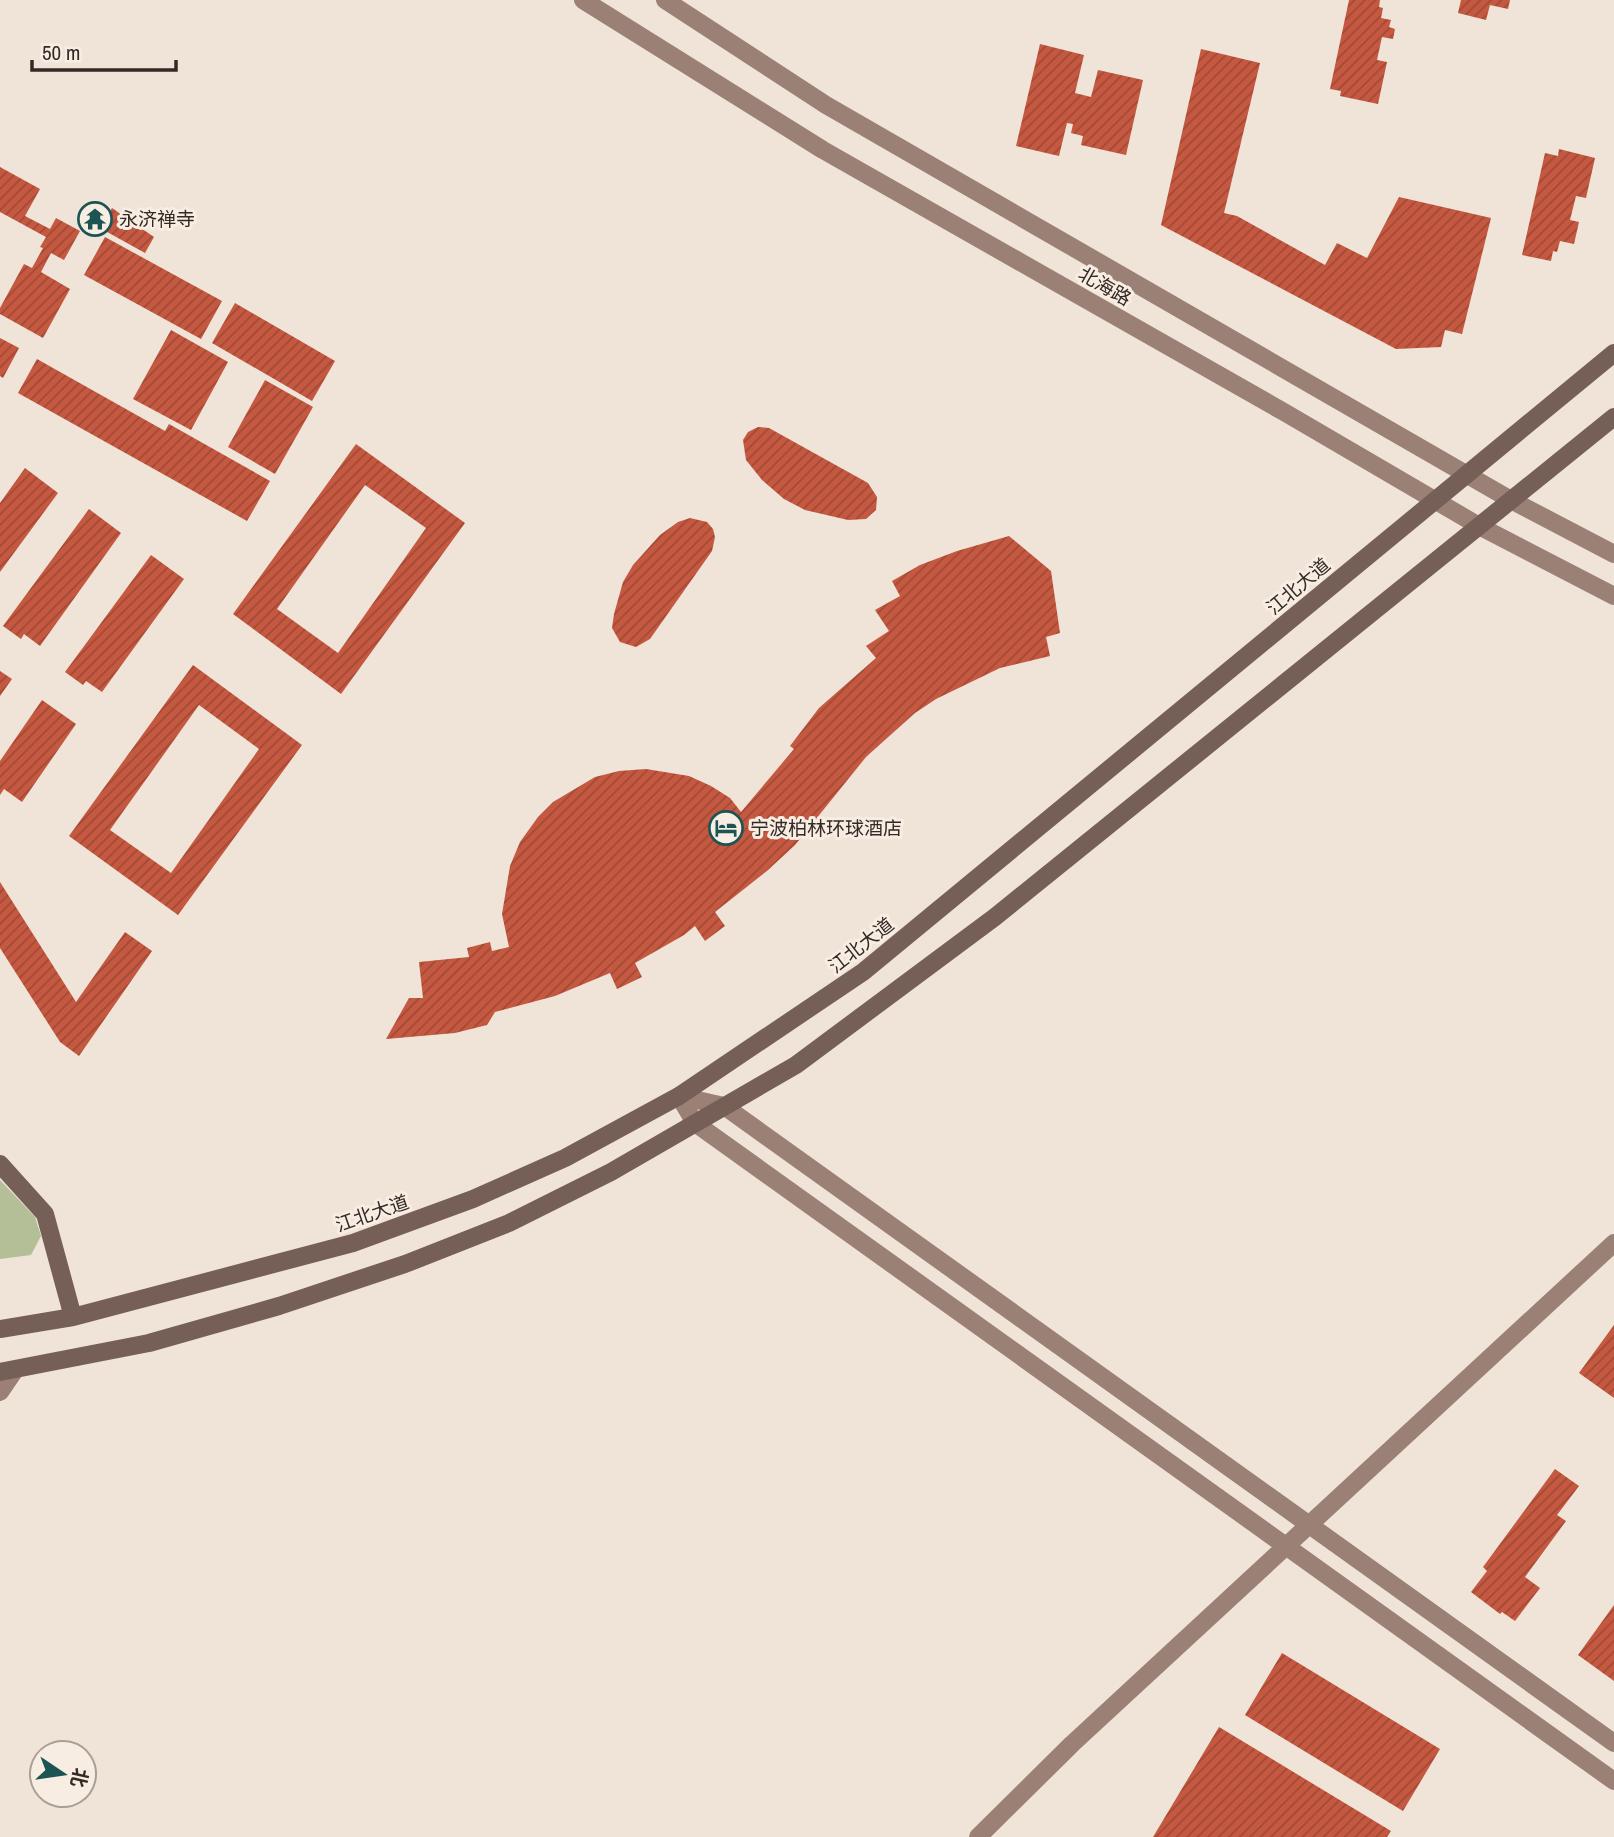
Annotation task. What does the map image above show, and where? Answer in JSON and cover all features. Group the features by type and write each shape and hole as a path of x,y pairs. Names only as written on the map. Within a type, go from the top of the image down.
{"main road":[{"name":"江北大道","path":"0,1329 73,1317 353,1243 473,1199 565,1158 679,1096 863,972 1614,353"},
{"path":"8,1371 149,1343 279,1306 405,1264 509,1223 611,1172 796,1065 995,917 1614,417"},
{"path":"0,1164 45,1214 73,1317"}],"street":[{"name":"北海路","path":"583,0 823,150 1479,526 1614,596"},
{"name":"北海路","path":"665,0 826,105 1466,475 1614,554"},
{"path":"679,1096 724,1106 1614,1743"},
{"path":"679,1096 695,1123 1614,1781"},
{"path":"978,1837 1072,1744 1614,1243"},
{"path":"0,1392 8,1371"}],"green space":[{"path":"0,1180 35,1217 41,1236 31,1255 0,1259"}],"building":[{"path":"1349,0 1380,0 1379,7 1383,8 1381,18 1391,20 1389,27 1395,29 1393,39 1382,37 1377,60 1387,62 1378,104 1340,96 1341,91 1330,89"},
{"path":"1461,0 1510,0 1508,9 1490,5 1486,20 1458,13"},
{"path":"1040,44 1084,55 1075,93 1091,97 1098,70 1143,80 1126,155 1081,145 1083,136 1071,133 1073,124 1067,123 1059,156 1016,146"},
{"path":"1201,49 1260,63 1224,213 1237,216 1325,265 1337,243 1367,258 1399,197 1491,218 1462,334 1445,330 1441,347 1396,349 1161,225"},
{"path":"1559,149 1595,158 1586,198 1576,196 1570,220 1579,222 1574,244 1560,241 1557,252 1553,251 1551,261 1522,255 1545,153 1558,156"},
{"path":"0,167 40,189 25,216 50,229 56,218 80,231 64,260 51,253 41,272 70,289 43,338 0,314 0,308 24,264 32,268 46,237 0,212"},
{"path":"112,208 154,237 145,253 100,228"},
{"path":"105,237 222,301 201,339 84,275"},
{"path":"235,303 335,361 312,401 212,343"},
{"path":"171,330 228,362 191,430 133,399"},
{"path":"0,338 19,348 3,378 0,376"},
{"path":"37,359 165,431 169,424 270,481 247,521 18,393"},
{"path":"265,380 313,407 275,474 228,447"},
{"path":"758,427 769,428 868,483 877,497 876,510 866,519 848,520 805,510 784,499 762,480 746,460 743,440 748,432"},
{"path":"356,444 465,523 341,694 233,614","holes":["365,485 426,528 338,653 277,609"]},
{"path":"25,468 58,493 0,572 0,503"},
{"path":"89,509 121,533 40,646 24,634 21,639 3,626"},
{"path":"690,518 707,522 713,529 715,537 712,551 650,639 636,647 620,642 612,628 623,582 633,565 660,535 678,522"},
{"path":"1009,536 1051,571 1060,633 1046,637 1050,656 1000,668 936,699 915,713 866,757 795,845 715,912 725,926 705,941 695,926 635,963 642,977 617,989 610,973 555,996 495,1012 487,1025 455,1033 386,1039 409,998 423,998 419,962 469,957 467,948 490,942 492,951 509,947 502,914 510,866 520,842 553,802 595,777 619,771 646,769 689,776 730,798 741,812 794,749 790,746 819,708 876,658 866,646 889,631 875,610 900,596 892,581 920,565"},
{"path":"151,555 184,579 102,692 86,681 83,685 65,672"},
{"path":"193,665 302,745 178,915 69,836","holes":["199,705 259,749 171,873 110,830"]},
{"path":"0,671 12,679 0,696"},
{"path":"42,700 76,724 22,802 4,789 0,795 0,761"},
{"path":"0,882 76,1002 125,932 152,951 79,1056 60,1042 0,948"},
{"path":"1614,1325 1614,1398 1579,1373"},
{"path":"1555,1469 1579,1486 1557,1515 1566,1521 1525,1577 1540,1588 1515,1621 1502,1612 1500,1614 1471,1592 1487,1571 1483,1567"},
{"path":"1614,1605 1614,1681 1578,1655"},
{"path":"1282,1653 1440,1749 1403,1811 1245,1715"},
{"path":"1219,1727 1391,1831 1387,1837 1153,1837"}],"place":[{"name":"永济禅寺","path":"95,219"},
{"name":"宁波柏林环球酒店","path":"726,828"}]}
